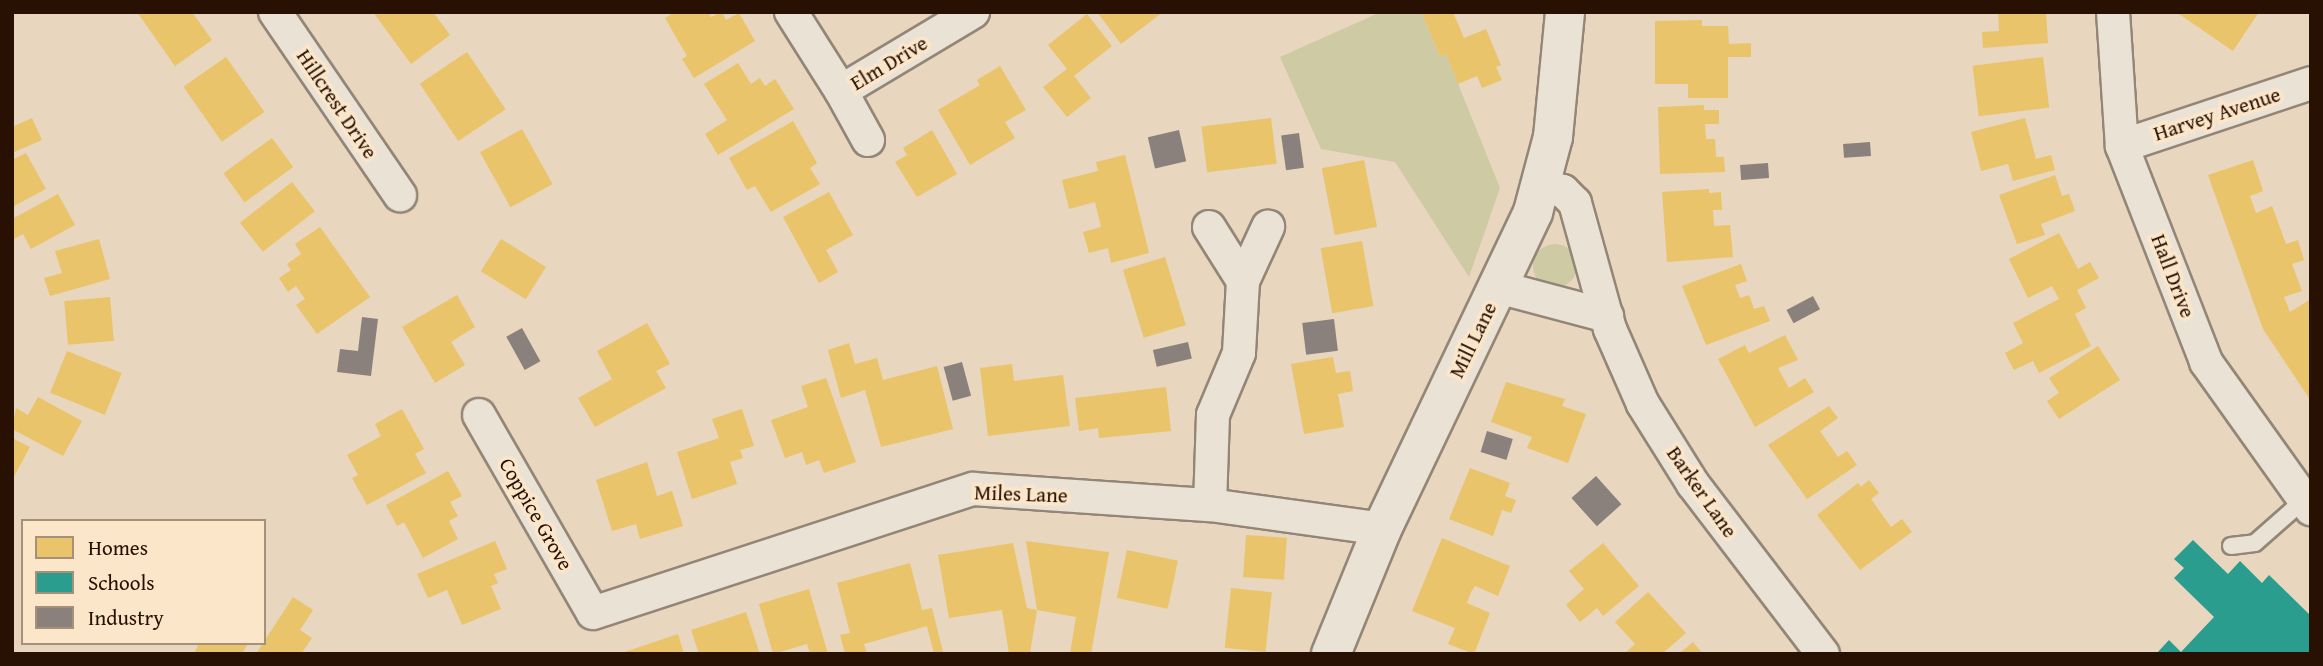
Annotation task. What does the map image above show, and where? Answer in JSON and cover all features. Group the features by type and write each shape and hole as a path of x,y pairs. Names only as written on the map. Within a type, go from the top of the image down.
{"street":[{"name":"Hillcrest Drive","path":"275,12 400,195"},
{"name":"Elm Drive","path":"791,12 868,139"},
{"name":"Elm Drive","path":"841,92 973,12"},
{"name":"Mill Lane","path":"1331,654 1382,529 1533,212 1553,137 1565,12"},
{"name":"Hall Drive","path":"2113,12 2122,146 2206,362 2308,505"},
{"name":"Harvey Avenue","path":"2122,146 2311,83"},
{"name":"Barker Lane","path":"1540,185 1563,191 1575,203 1607,316 1643,404 1693,484 1823,654"},
{"path":"1209,227 1243,281"},
{"path":"1210,505 1213,415 1239,353 1243,281 1268,227"},
{"path":"1499,288 1607,316"},
{"name":"Coppice Grove","path":"480,415 593,612"},
{"name":"Miles Lane","path":"593,612 973,489 1210,505 1382,529"}],"lane":[{"path":"2231,546 2255,542 2308,505"}],"shaded area":[{"path":"1381,12 1421,12 1440,56 1446,54 1500,188 1469,277 1395,162 1321,149 1280,57"},
{"path":"1555,244 1570,251 1577,266 1570,281 1555,288 1540,281 1533,266 1540,251"}],"building: Homes":[{"path":"137,12 192,12 212,40 175,66"},
{"path":"373,12 433,12 450,35 411,64"},
{"path":"675,12 708,12 711,17 722,12 726,20 739,13 755,41 694,78 682,59 687,56 665,18"},
{"path":"1097,12 1163,12 1121,44"},
{"path":"1421,12 1453,12 1464,38 1486,29 1501,65 1496,67 1502,80 1482,88 1477,76 1458,84 1446,54 1440,56"},
{"path":"1998,12 2046,12 2048,43 1983,48 1982,32 1999,31"},
{"path":"2176,12 2259,12 2233,51"},
{"path":"1087,14 1112,46 1074,76 1091,98 1067,117 1043,87 1067,69 1048,45"},
{"path":"1702,20 1702,26 1728,26 1729,44 1751,43 1751,57 1728,57 1728,98 1688,98 1688,84 1655,84 1655,21"},
{"path":"467,52 506,109 458,141 420,84"},
{"path":"226,57 264,112 222,142 183,87"},
{"path":"2043,57 2049,108 1979,116 1973,66"},
{"path":"738,63 751,84 760,78 765,86 775,79 794,109 718,155 705,134 727,120 704,84"},
{"path":"1000,66 1026,110 1005,122 1015,138 970,165 938,110 980,85 977,80"},
{"path":"1704,105 1704,110 1719,110 1719,124 1705,124 1706,139 1715,139 1716,157 1724,157 1725,172 1660,174 1658,107"},
{"path":"32,118 42,140 12,153 12,127"},
{"path":"1271,118 1277,164 1207,172 1202,127"},
{"path":"2025,118 2036,159 2051,155 2055,170 2013,181 2008,164 1981,171 1971,132"},
{"path":"793,121 817,163 810,168 820,184 771,212 755,186 747,190 729,158"},
{"path":"522,129 553,184 511,207 480,152"},
{"path":"932,130 957,174 917,197 895,162 907,155 903,148"},
{"path":"272,138 293,167 245,202 223,173"},
{"path":"26,153 46,189 12,207 12,160"},
{"path":"1125,155 1149,253 1111,263 1108,248 1089,253 1083,232 1101,227 1095,202 1069,209 1062,180 1098,171 1096,162"},
{"path":"1364,160 1377,227 1335,235 1322,168"},
{"path":"2253,160 2263,191 2250,196 2256,213 2272,206 2286,244 2298,240 2304,260 2292,264 2302,291 2284,297 2290,312 2311,299 2311,401 2263,329 2208,175"},
{"path":"2055,175 2062,196 2069,194 2075,211 2041,224 2045,235 2017,244 1999,195"},
{"path":"292,182 315,211 263,252 240,223"},
{"path":"1709,189 1709,193 1721,192 1722,210 1713,210 1714,226 1730,225 1733,257 1667,262 1662,192"},
{"path":"829,192 853,235 826,250 838,272 819,283 783,217"},
{"path":"58,194 75,225 31,249 23,234 12,240 12,219"},
{"path":"320,227 370,297 317,334 296,305 305,299 296,286 288,292 279,278 291,270 287,264 301,254 295,244"},
{"path":"2059,233 2078,269 2090,262 2099,278 2077,290 2086,308 2075,314 2091,346 2039,373 2033,361 2014,370 2005,353 2023,343 2013,323 2059,299 2052,286 2028,298 2009,259"},
{"path":"99,239 110,279 50,296 44,278 62,273 55,251"},
{"path":"501,239 546,267 526,299 481,271"},
{"path":"1362,241 1373,306 1332,313 1321,248"},
{"path":"1165,257 1186,325 1144,338 1123,270"},
{"path":"1741,264 1747,281 1735,285 1740,298 1749,295 1754,309 1764,306 1770,321 1706,345 1682,286"},
{"path":"457,295 475,327 451,342 465,365 435,383 402,327"},
{"path":"110,297 114,341 68,345 64,301"},
{"path":"647,323 670,364 656,371 666,388 595,427 578,398 612,379 597,351"},
{"path":"1785,335 1798,360 1778,368 1789,388 1805,378 1814,392 1755,427 1718,359 1745,345 1749,353"},
{"path":"849,343 855,364 877,358 883,380 937,366 953,429 881,447 865,390 841,398 828,350"},
{"path":"2098,346 2120,380 2059,419 2047,401 2059,393 2049,378"},
{"path":"67,351 122,373 105,415 50,393"},
{"path":"1333,357 1336,373 1350,371 1353,391 1338,394 1344,427 1304,434 1291,364"},
{"path":"1012,364 1014,381 1063,375 1070,426 988,436 980,368"},
{"path":"826,378 856,462 824,473 819,460 806,465 802,452 785,458 771,420 808,407 801,386"},
{"path":"1506,382 1565,399 1562,406 1586,414 1568,463 1527,448 1532,437 1491,422"},
{"path":"1166,387 1171,431 1099,438 1098,428 1079,431 1075,398"},
{"path":"38,397 82,421 63,456 12,429 16,408 28,415"},
{"path":"1829,406 1838,418 1820,431 1838,457 1847,451 1857,465 1807,499 1768,445"},
{"path":"402,409 424,449 415,454 426,473 367,505 352,478 358,475 347,455 381,436 375,424"},
{"path":"742,409 754,446 740,450 743,458 730,462 737,484 692,499 677,452 719,438 712,419"},
{"path":"12,438 30,447 12,480"},
{"path":"647,462 657,496 672,491 683,526 640,539 636,524 612,531 596,480"},
{"path":"1470,468 1510,483 1505,496 1516,500 1511,513 1502,510 1493,536 1449,519"},
{"path":"448,471 462,496 450,502 458,516 449,521 458,539 423,558 404,522 397,526 386,505"},
{"path":"1869,480 1879,493 1871,499 1891,527 1902,519 1912,532 1860,570 1817,515 1858,483 1861,487"},
{"path":"1246,535 1287,538 1284,580 1243,577"},
{"path":"1442,538 1510,566 1498,596 1475,586 1471,592 1467,603 1490,613 1474,654 1448,644 1455,628 1412,611"},
{"path":"495,541 507,569 494,574 498,583 491,586 501,609 462,625 447,590 428,598 417,574"},
{"path":"1026,541 1109,552 1091,654 1070,654 1076,617 1037,610"},
{"path":"1013,543 1027,608 1037,610 1030,653 1009,654 1002,610 949,618 938,555"},
{"path":"1603,543 1639,586 1603,616 1597,608 1580,622 1566,605 1584,589 1569,571"},
{"path":"1127,550 1178,561 1168,609 1117,598"},
{"path":"910,563 922,610 932,608 943,652 934,654 927,626 864,644 867,654 845,654 840,635 850,633 837,583"},
{"path":"1231,588 1272,592 1266,652 1225,648"},
{"path":"809,589 828,654 810,654 807,644 773,654 759,604"},
{"path":"1648,592 1686,633 1662,654 1624,654 1635,644 1615,622"},
{"path":"293,597 313,610 300,630 312,638 301,654 256,654 262,645 266,645 266,639"},
{"path":"746,612 760,654 699,654 691,630"},
{"path":"678,634 684,654 622,654 622,653"},
{"path":"1693,642 1703,654 1679,654"},
{"path":"198,645 247,645 242,654 194,654"}],"building: Schools":[{"path":"2193,540 2228,574 2240,561 2262,583 2269,575 2311,616 2311,654 2156,654 2169,640 2181,652 2214,617 2174,578 2184,568 2174,559"}],"building: Industry":[{"path":"1179,130 1186,161 1155,168 1148,137"},
{"path":"1299,133 1304,168 1286,170 1281,136"},
{"path":"1870,142 1871,156 1844,158 1843,144"},
{"path":"1768,163 1769,178 1741,180 1740,165"},
{"path":"1813,296 1820,309 1794,323 1787,310"},
{"path":"362,317 378,319 371,376 337,372 340,349 358,351"},
{"path":"1334,319 1338,351 1306,355 1302,323"},
{"path":"522,328 540,361 525,370 506,337"},
{"path":"1188,342 1192,359 1157,367 1153,350"},
{"path":"962,362 971,396 953,401 944,367"},
{"path":"1487,431 1513,439 1506,460 1481,452"},
{"path":"1596,476 1621,504 1597,526 1571,498"}]}
